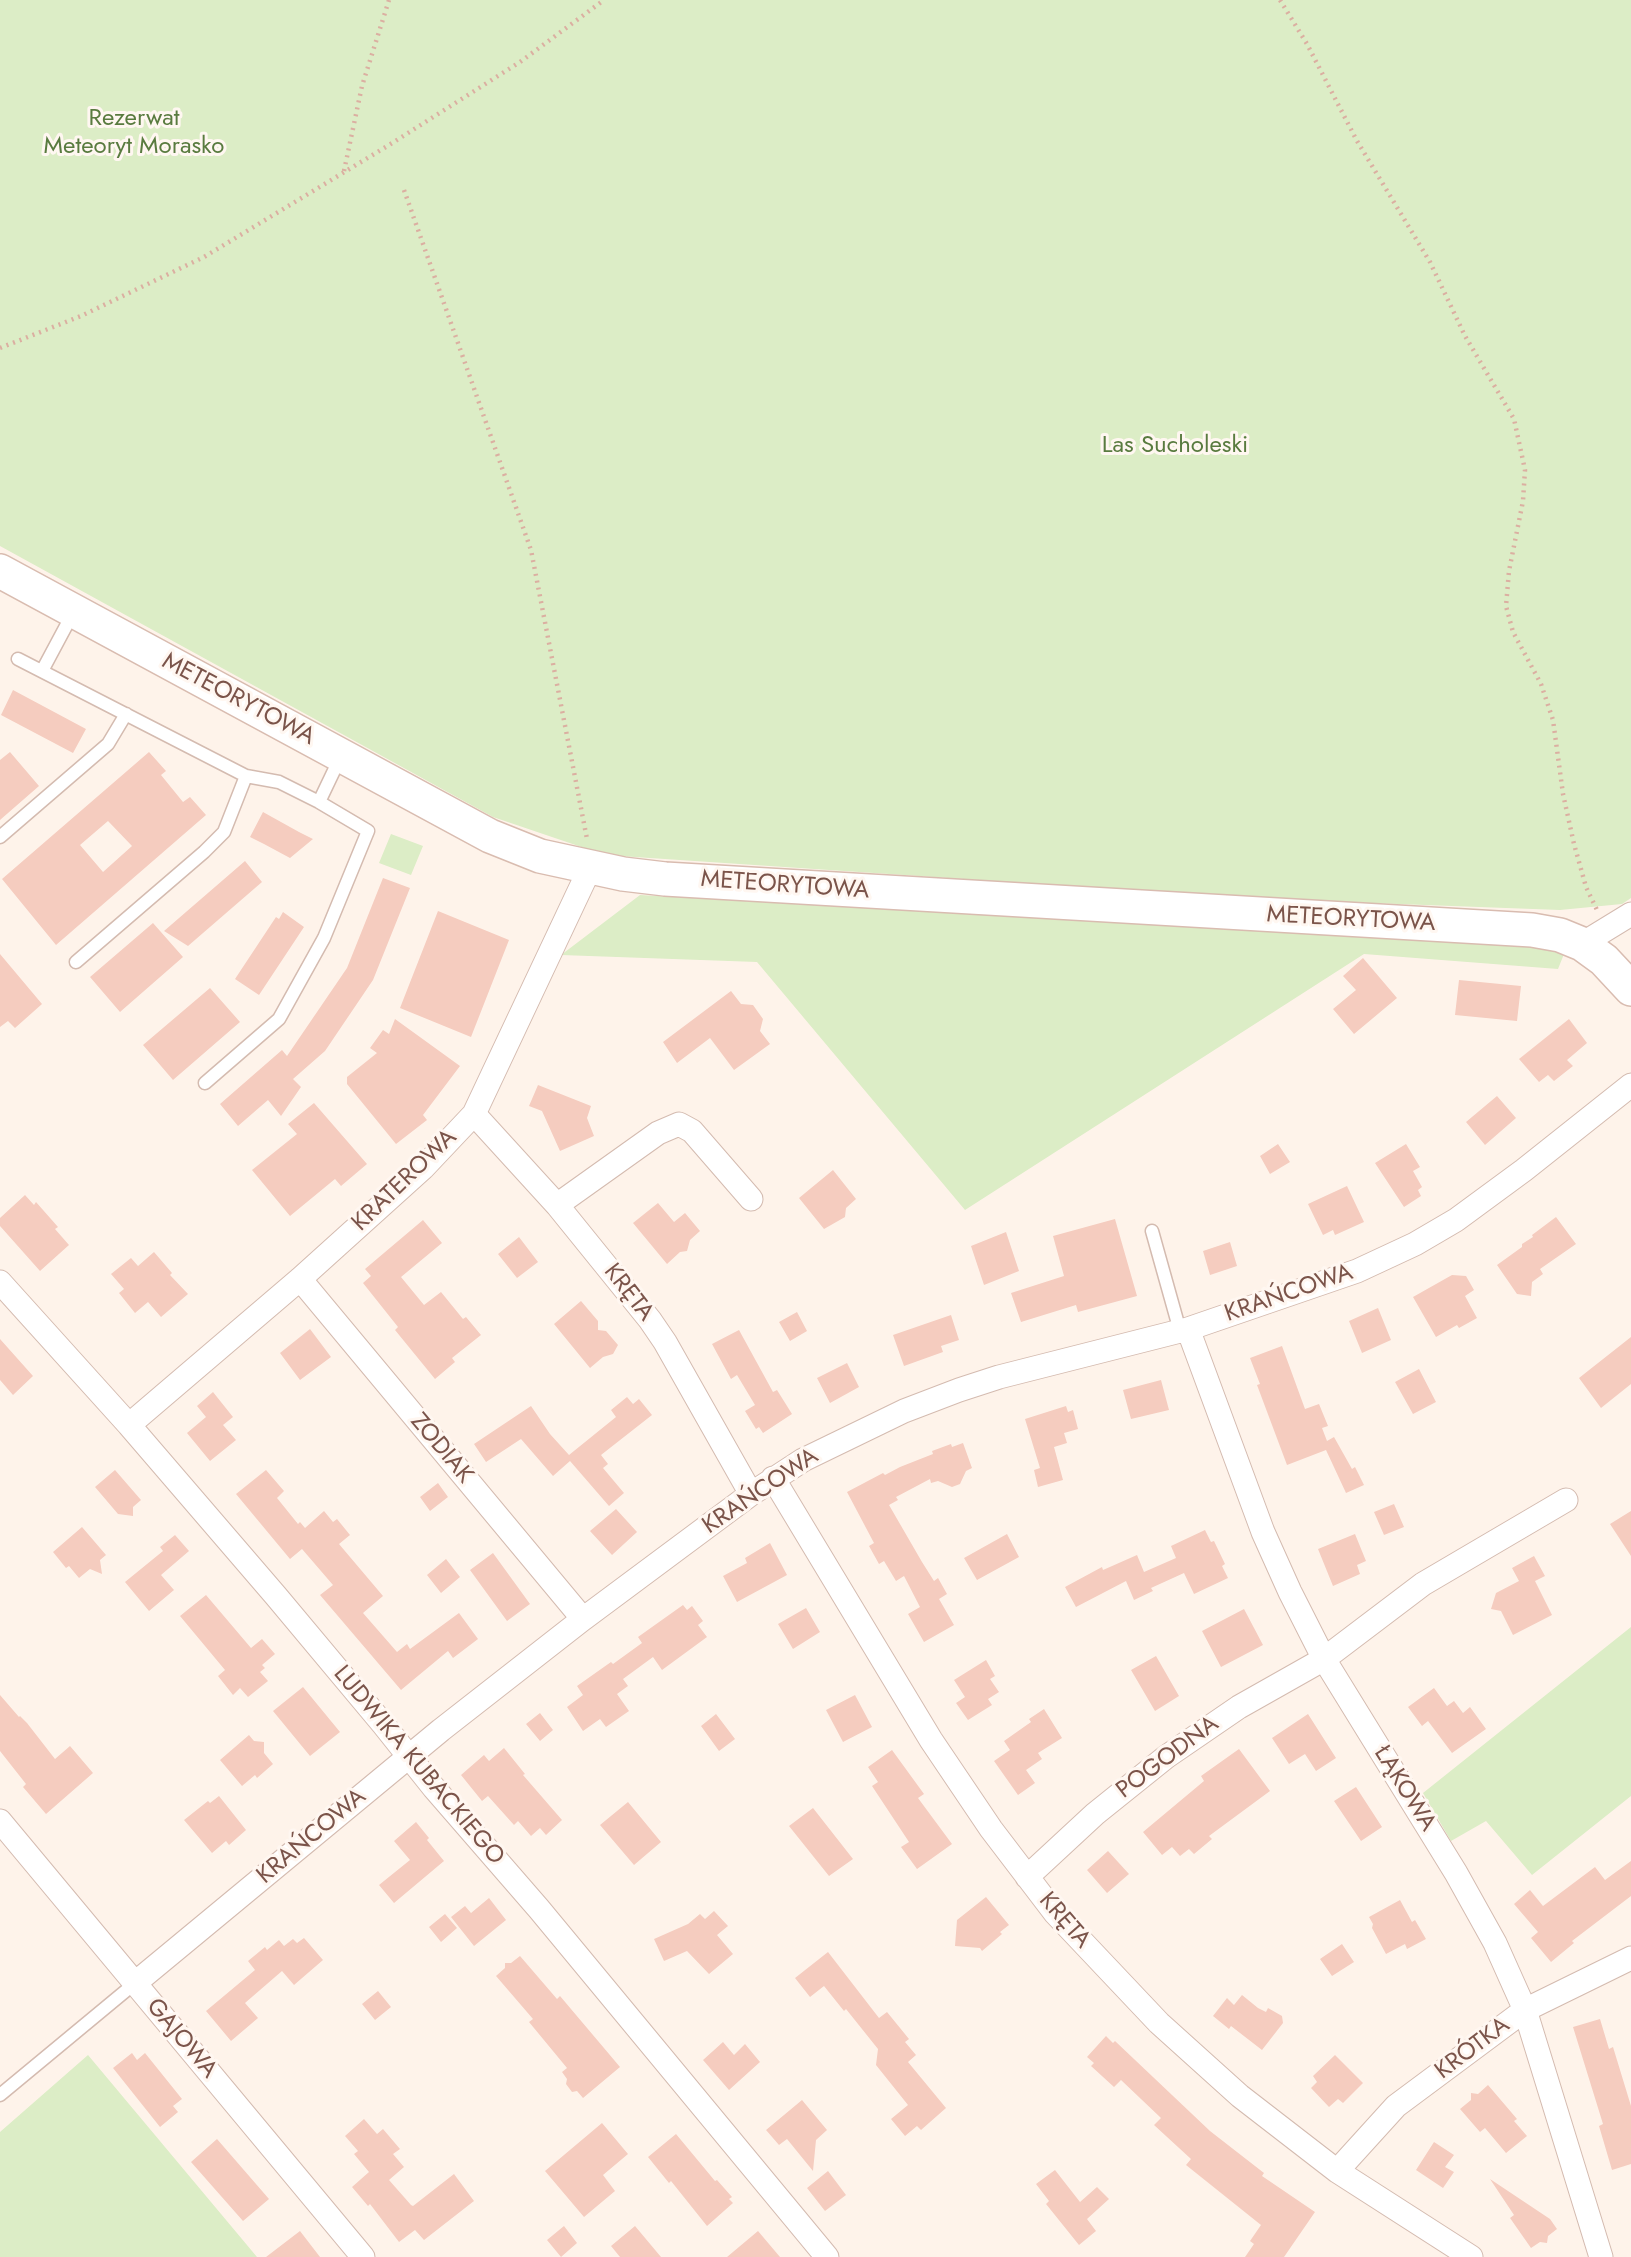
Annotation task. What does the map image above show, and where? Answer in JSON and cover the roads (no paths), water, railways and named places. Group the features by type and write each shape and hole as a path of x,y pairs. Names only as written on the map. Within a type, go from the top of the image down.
{"street":[{"name":"METEORYTOWA","path":"0,571 72,613 490,836 540,856 622,874 711,882 1516,929 1594,937"},
{"name":"KRATEROWA","path":"129,1425 300,1279 423,1168 474,1114 590,867"},
{"path":"1631,914 1594,937 1604,960 1631,989"},
{"name":"KRAŃCOWA","path":"134,1984 409,1756 583,1619 773,1478 850,1436 958,1390 1184,1330 1357,1271 1415,1244 1456,1220 1631,1085"},
{"name":"KRĘTA","path":"474,1114 557,1205 650,1320 751,1493"},
{"path":"557,1205 658,1133 679,1124 692,1130 751,1199"},
{"name":"ZODIAK","path":"300,1279 583,1619"},
{"name":"LUDWIKA KUBACKIEGO","path":"0,1282 129,1425 539,1909 827,2257"},
{"name":"ŁĄKOWA","path":"1184,1330 1263,1532 1290,1592 1324,1658 1456,1873 1495,1943 1525,2010 1601,2257"},
{"name":"KRĘTA","path":"773,1478 931,1740 991,1829 1055,1913 1159,2023 1240,2096 1337,2171 1471,2257"},
{"name":"POGODNA","path":"1027,1877 1095,1814 1166,1756 1239,1707 1324,1658 1423,1584 1566,1500"},
{"name":"GAJOWA","path":"0,1821 363,2257"},
{"name":"KRÓTKA","path":"1337,2171 1396,2106 1525,2010 1631,1958"}],"lane":[{"path":"41,671 72,613"},
{"path":"18,659 246,776 279,782 368,831 324,938 279,1019 205,1083"},
{"path":"0,837 108,744 126,714"},
{"path":"319,802 342,755"},
{"path":"76,962 224,832 246,776"},
{"path":"1152,1231 1184,1330"},
{"name":"KRAŃCOWA","path":"0,2095 134,1984"}],"park label":[{"name":"Rezerwat Meteoryt Morasko","path":"134,133"},
{"name":"Las Sucholeski","path":"1175,446"}]}
